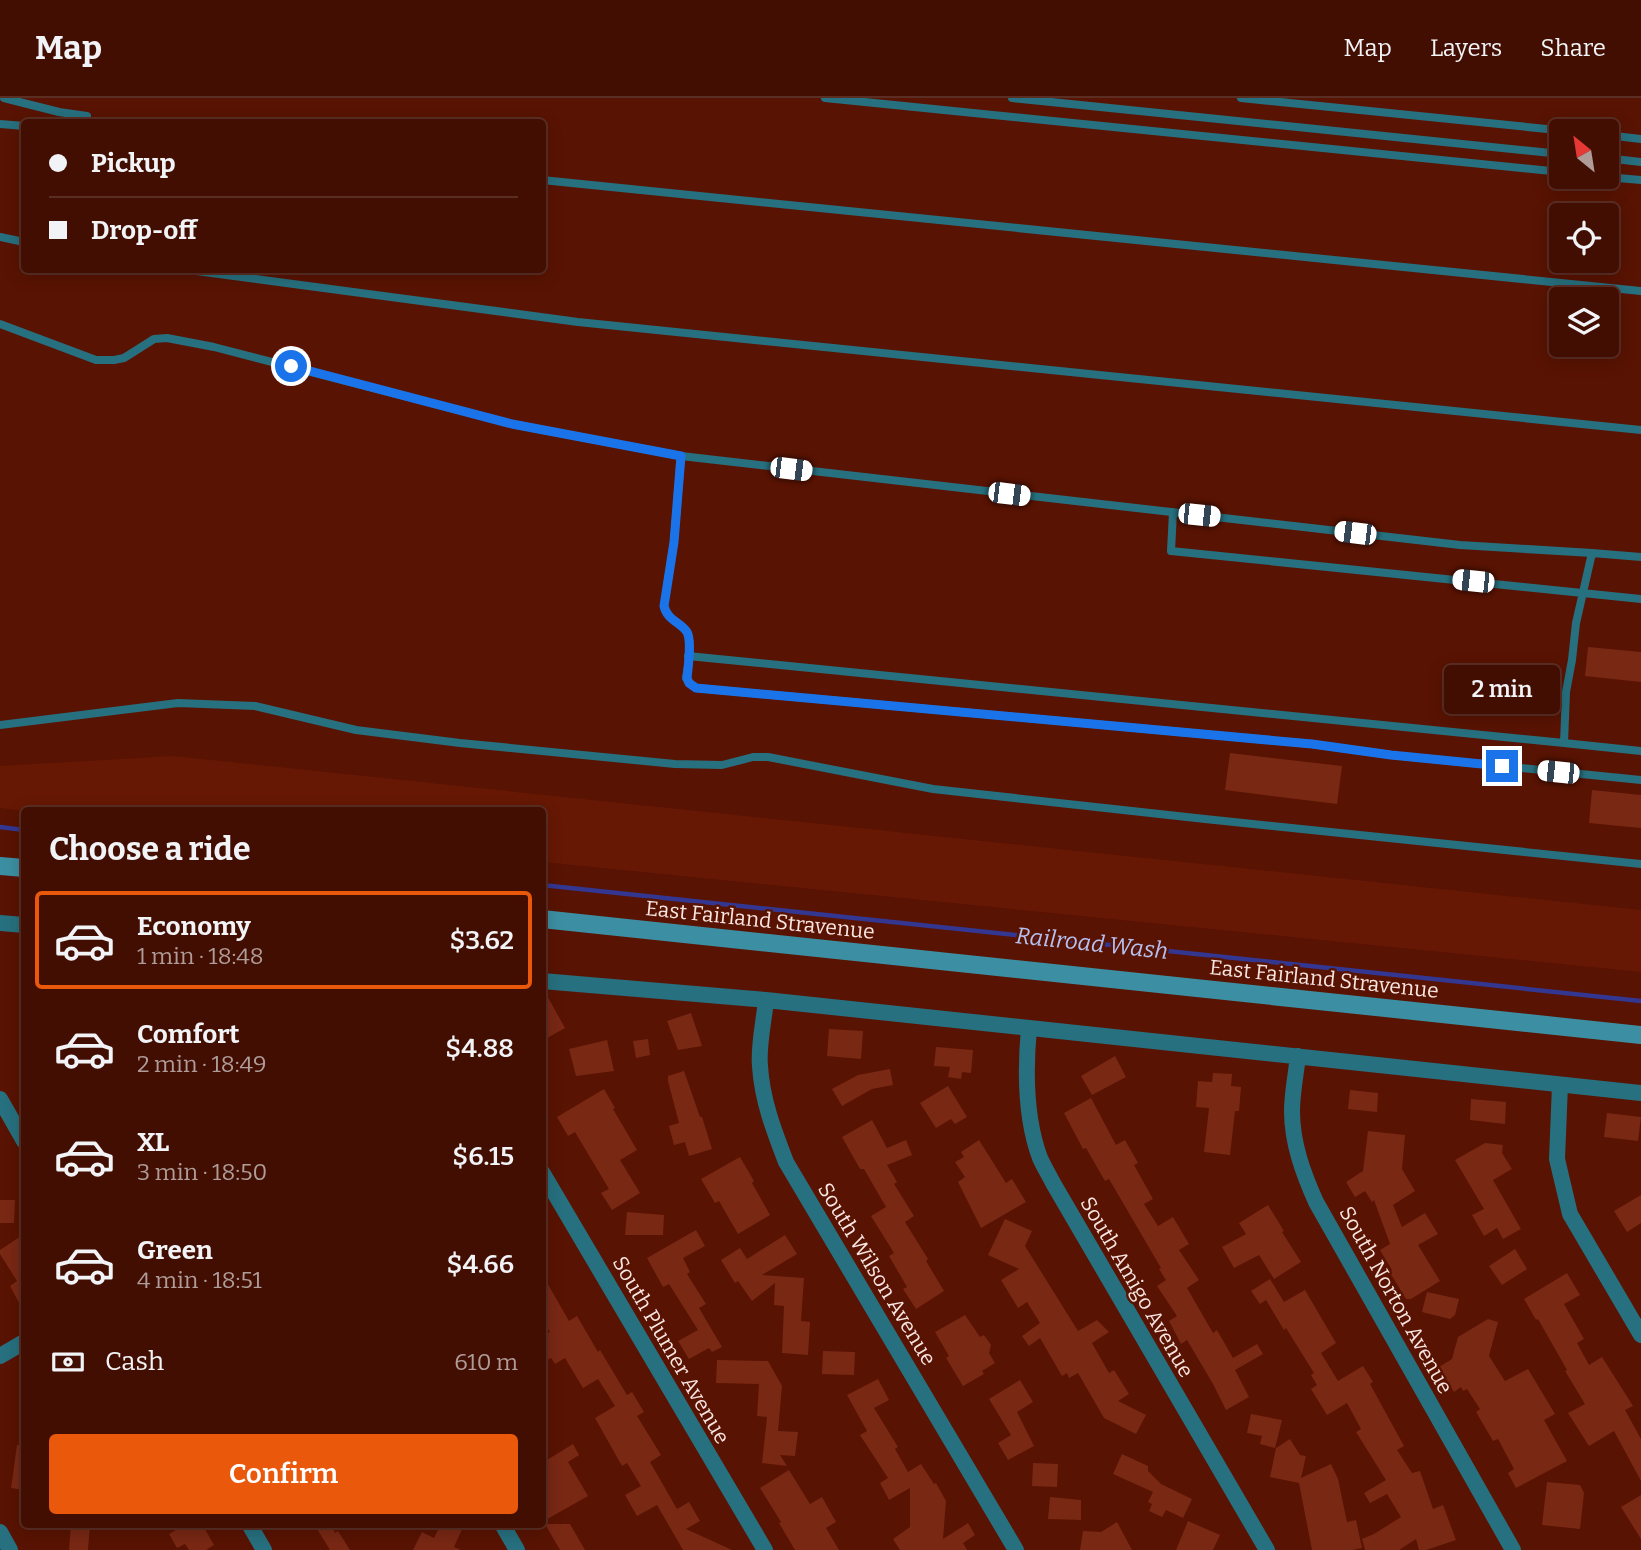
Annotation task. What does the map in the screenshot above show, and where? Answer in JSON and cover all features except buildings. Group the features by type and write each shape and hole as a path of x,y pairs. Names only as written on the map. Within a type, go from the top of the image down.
{"street":[{"path":"0,866 21,868"},
{"name":"East Fairland Stravenue","path":"546,919 1641,1035"},
{"path":"0,923 21,925"},
{"path":"546,981 766,1000 1641,1093"},
{"name":"South Wilson Avenue","path":"766,1000 759,1064 771,1125 786,1162 1016,1550"},
{"name":"South Amigo Avenue","path":"1029,1028 1027,1086 1030,1119 1040,1158 1267,1550"},
{"name":"South Norton Avenue","path":"1298,1056 1292,1110 1294,1135 1307,1181 1323,1214 1513,1550"},
{"path":"1560,1085 1557,1159 1570,1214 1641,1335"},
{"path":"0,1099 21,1136"},
{"name":"South Plumer Avenue","path":"546,1179 765,1550"},
{"path":"0,1356 21,1344"},
{"path":"251,1528 264,1550"},
{"path":"504,1528 517,1550"},
{"path":"0,1532 10,1550"}],"lane":[{"path":"4,98 87,116 86,119"},
{"path":"825,98 1549,171"},
{"path":"1012,98 1549,153"},
{"path":"1241,98 1549,129"},
{"path":"0,124 21,126"},
{"path":"1619,136 1641,139"},
{"path":"1619,160 1641,162"},
{"path":"1619,178 1641,180"},
{"path":"546,180 1641,290"},
{"path":"0,237 21,241"},
{"path":"211,273 578,322 1641,429"},
{"path":"0,324 96,360 124,358 153,340 167,338 214,347 512,424 681,456 1460,545 1641,556"},
{"path":"681,456 674,542 664,606 666,613 686,631 689,639 687,678 696,688 1312,744 1391,755 1641,780"},
{"path":"1173,512 1171,551 1641,599"},
{"path":"1564,743 1566,692 1576,623 1592,553"},
{"path":"688,656 1641,751"},
{"path":"0,725 178,703 254,706 356,730 460,743 676,764 722,765 753,757 768,757 933,789 1641,864"}],"shaded area":[{"path":"173,756 1641,910 1641,972 546,862 546,807 21,807 21,811 0,808 0,766"}],"waterway":[{"name":"Railroad Wash","path":"0,827 21,830"},
{"name":"Railroad Wash","path":"546,885 1641,1001"}],"route":[{"path":"291,366 512,424 681,456 674,542 664,606 666,613 686,631 689,639 687,678 696,688 1312,744 1502,766"}]}
